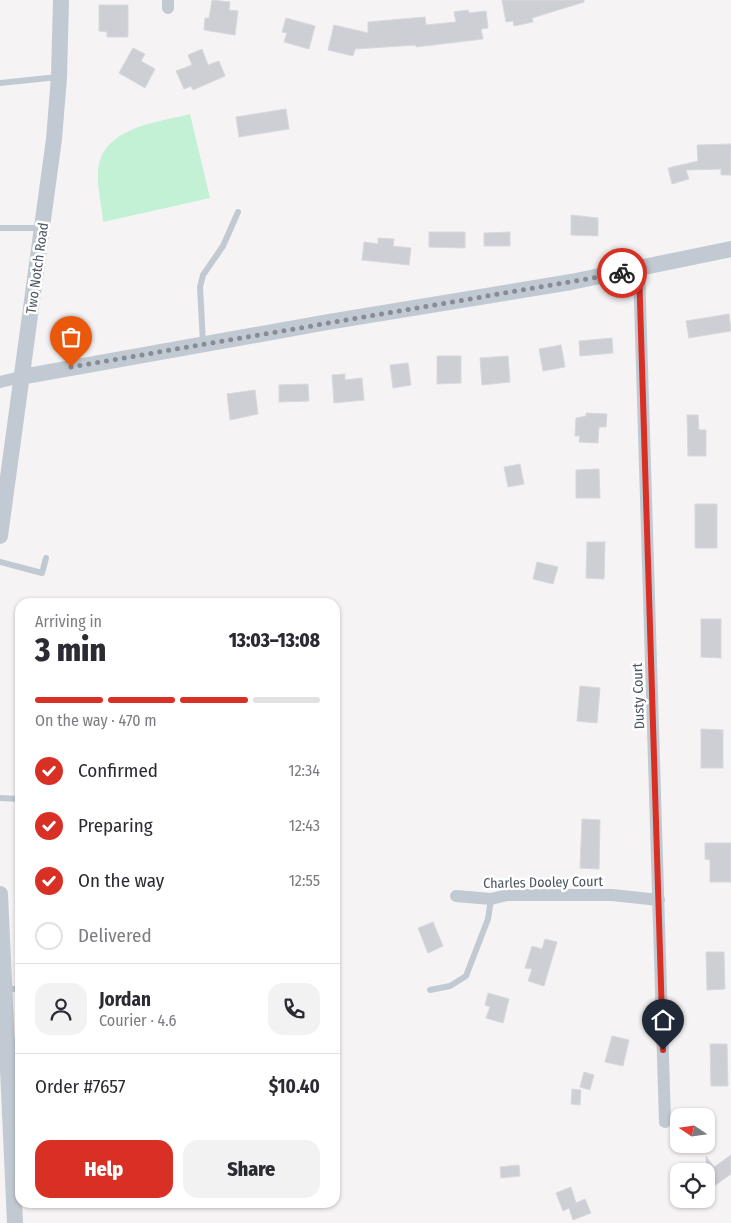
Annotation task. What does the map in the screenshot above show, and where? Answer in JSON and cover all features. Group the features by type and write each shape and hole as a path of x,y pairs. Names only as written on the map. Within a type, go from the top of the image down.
{"street":[{"name":"Two Notch Road","path":"0,536 54,139 59,77 61,0"},
{"path":"0,382 203,344 639,269 731,249"},
{"name":"Dusty Court","path":"639,269 660,900 665,1122"},
{"path":"0,894 12,989 15,1223"},
{"name":"Charles Dooley Court","path":"456,896 491,899 507,895 535,894 612,895 660,900"}],"lane":[{"path":"0,83 59,77"},
{"path":"203,344 200,287 203,275 223,246 238,212"},
{"path":"0,228 42,228"},
{"path":"0,562 42,573 46,558"},
{"path":"0,798 15,799"},
{"path":"430,990 450,986 466,976 488,919 491,899"}],"green space":[{"path":"190,114 210,198 103,222 98,172 101,157 109,145 119,136 147,124"}],"building":[{"path":"212,0 230,2 229,10 238,11 235,35 204,30 205,18 209,18"},
{"path":"502,0 584,0 584,2 532,18 533,22 514,26 513,21 506,22"},
{"path":"99,5 128,5 128,37 107,37 107,32 99,31"},
{"path":"468,10 469,13 486,11 488,28 481,29 483,39 416,47 416,45 355,49 353,56 328,50 334,25 368,33 368,22 425,17 426,25 456,22 454,12"},
{"path":"286,18 315,26 309,49 284,42 287,33 282,32"},
{"path":"133,48 145,54 141,61 155,69 145,88 119,73"},
{"path":"202,49 208,65 219,61 225,76 193,90 191,86 184,89 176,71 192,65 188,55"},
{"path":"286,109 289,129 239,137 236,117"},
{"path":"731,144 731,175 721,175 721,169 686,170 689,179 672,184 668,168 698,161 697,145"},
{"path":"571,215 598,218 598,236 571,235"},
{"path":"429,232 465,232 465,248 429,247"},
{"path":"510,232 510,246 484,246 484,233"},
{"path":"378,238 394,239 393,246 411,248 409,265 362,260 364,242 378,244"},
{"path":"729,314 731,331 689,338 686,321"},
{"path":"612,338 613,353 580,356 579,341"},
{"path":"561,345 565,367 543,371 539,349"},
{"path":"437,356 461,356 461,383 437,384"},
{"path":"508,356 510,382 482,385 480,358"},
{"path":"408,363 411,385 393,388 390,365"},
{"path":"345,374 345,380 362,378 364,400 334,403 332,375"},
{"path":"308,384 309,401 279,402 279,385"},
{"path":"255,390 258,414 230,420 227,394"},
{"path":"586,413 607,414 606,427 599,427 598,443 579,442 580,436 575,436 576,418 586,416"},
{"path":"687,415 698,415 699,430 706,430 706,456 688,456"},
{"path":"520,464 524,484 508,487 504,467"},
{"path":"599,469 600,498 576,498 576,470"},
{"path":"695,504 717,504 717,548 695,548"},
{"path":"587,542 605,542 604,579 586,578"},
{"path":"537,562 558,567 553,584 533,579"},
{"path":"701,619 721,619 721,658 701,657"},
{"path":"580,686 600,688 597,723 577,721"},
{"path":"701,729 723,730 723,768 701,768"},
{"path":"582,819 600,820 599,869 580,868"},
{"path":"705,843 731,843 731,882 710,882 710,860 705,859"},
{"path":"433,922 443,946 428,953 418,928"},
{"path":"545,939 557,942 544,986 528,981 532,969 525,968 532,946 542,949"},
{"path":"706,952 724,952 725,989 707,990"},
{"path":"488,993 509,999 503,1023 486,1018 490,1007 485,1005"},
{"path":"612,1036 629,1040 623,1066 605,1062"},
{"path":"710,1044 727,1044 728,1086 711,1086"},
{"path":"584,1072 594,1075 590,1090 580,1087"},
{"path":"572,1089 581,1090 580,1105 571,1104"},
{"path":"731,1155 731,1174 715,1186 715,1166"},
{"path":"706,1156 711,1163 706,1163"},
{"path":"519,1165 520,1176 501,1178 500,1167"},
{"path":"571,1187 576,1203 585,1199 591,1213 573,1220 569,1208 563,1211 556,1193"}],"way so far":[{"path":"71,367 622,273"}],"route":[{"path":"622,273 639,269 660,900 663,1050"}]}
